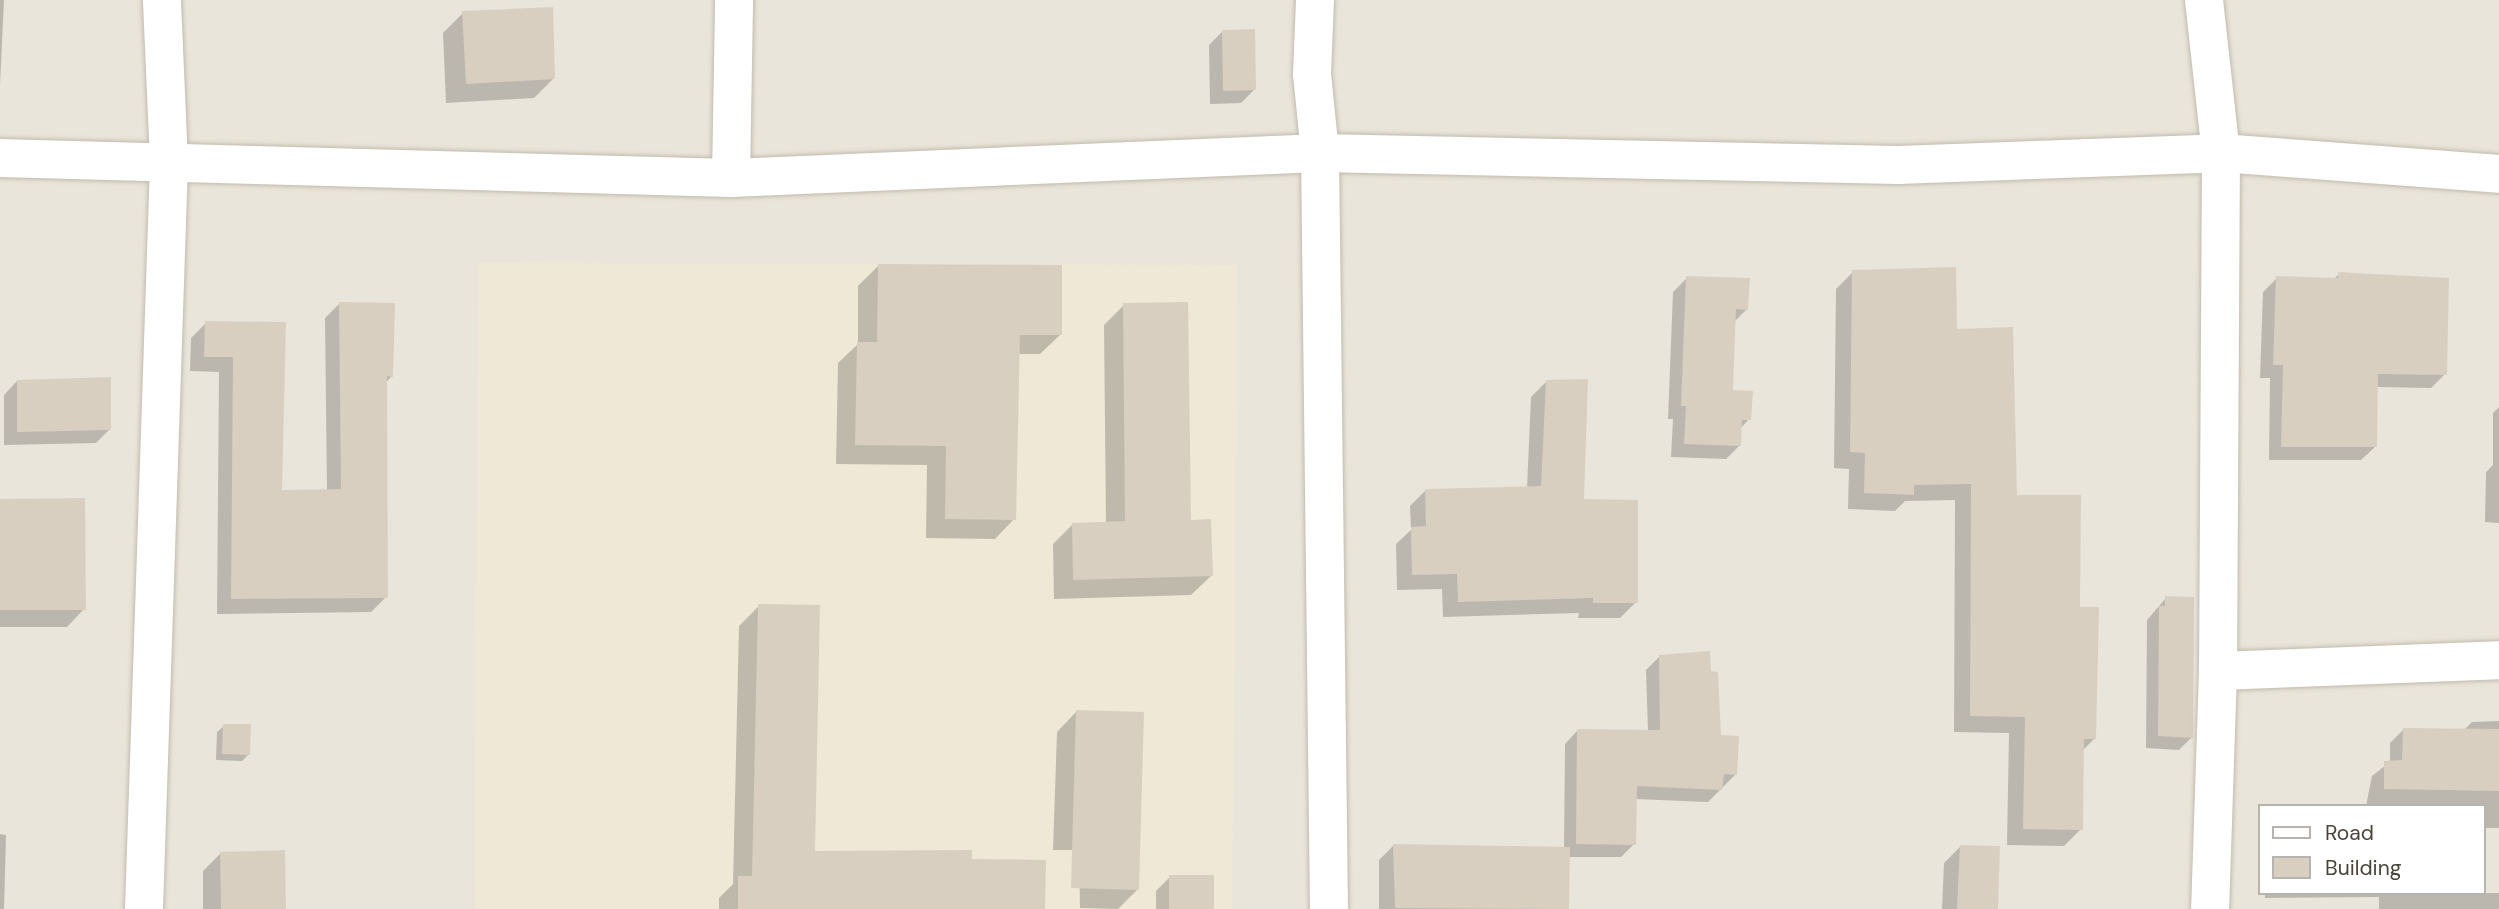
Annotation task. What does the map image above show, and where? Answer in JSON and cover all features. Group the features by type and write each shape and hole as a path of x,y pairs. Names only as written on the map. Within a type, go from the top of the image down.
{"street":[{"path":"145,909 169,162 162,0"},
{"path":"731,178 734,0"},
{"path":"1315,0 1312,74 1320,153 1329,909"},
{"path":"2204,0 2221,153 2218,671 2210,909"},
{"path":"0,158 731,178 1320,153 1898,165 2221,153 2499,174"},
{"path":"2218,671 2499,660"}],"shaded area":[{"path":"0,0 2499,0 2499,909 0,909"},
{"path":"479,263 1237,265 1232,909 474,909"}],"building":[{"path":"553,7 555,79 466,84 462,11"},
{"path":"1255,29 1256,90 1223,91 1222,30"},
{"path":"878,264 1062,265 1062,335 1020,335 1016,520 945,519 946,446 855,445 857,342 877,342"},
{"path":"1956,267 1957,329 2013,327 2017,495 2081,495 2080,607 2099,607 2096,739 2084,739 2083,830 2023,829 2025,717 1970,716 1971,484 1914,485 1914,495 1864,493 1865,453 1850,452 1852,270"},
{"path":"2338,272 2449,278 2447,375 2378,374 2377,447 2281,447 2283,365 2273,365 2276,276 2338,278"},
{"path":"1686,276 1750,278 1748,310 1736,309 1733,390 1753,391 1751,420 1742,420 1741,446 1684,444 1686,406 1681,406"},
{"path":"339,302 395,303 393,377 387,376 388,598 231,599 233,357 204,357 205,321 286,322 282,490 341,489"},
{"path":"1188,302 1191,520 1211,519 1213,576 1073,580 1072,523 1125,521 1123,303"},
{"path":"111,377 111,430 17,432 17,380"},
{"path":"1588,379 1584,499 1638,500 1638,603 1593,603 1593,598 1458,602 1457,574 1412,575 1411,527 1426,526 1425,489 1541,486 1546,380"},
{"path":"85,498 86,610 0,610 0,499"},
{"path":"2165,596 2194,597 2193,738 2158,736 2159,606 2165,606"},
{"path":"758,604 820,605 815,851 972,850 972,859 1046,860 1045,909 738,909 738,876 752,876"},
{"path":"1710,651 1711,671 1718,672 1721,735 1739,736 1737,775 1724,774 1722,790 1637,786 1636,845 1576,844 1577,729 1660,730 1659,655"},
{"path":"1076,710 1144,712 1139,890 1071,888"},
{"path":"223,724 251,724 250,755 222,754"},
{"path":"2403,728 2499,729 2499,791 2384,789 2384,761 2402,760"},
{"path":"1393,844 1570,847 1569,909 1395,908"},
{"path":"1960,845 2000,846 1998,909 1957,909"},
{"path":"285,850 286,909 221,909 220,852"},
{"path":"1169,875 1214,875 1214,909 1169,909"}]}
